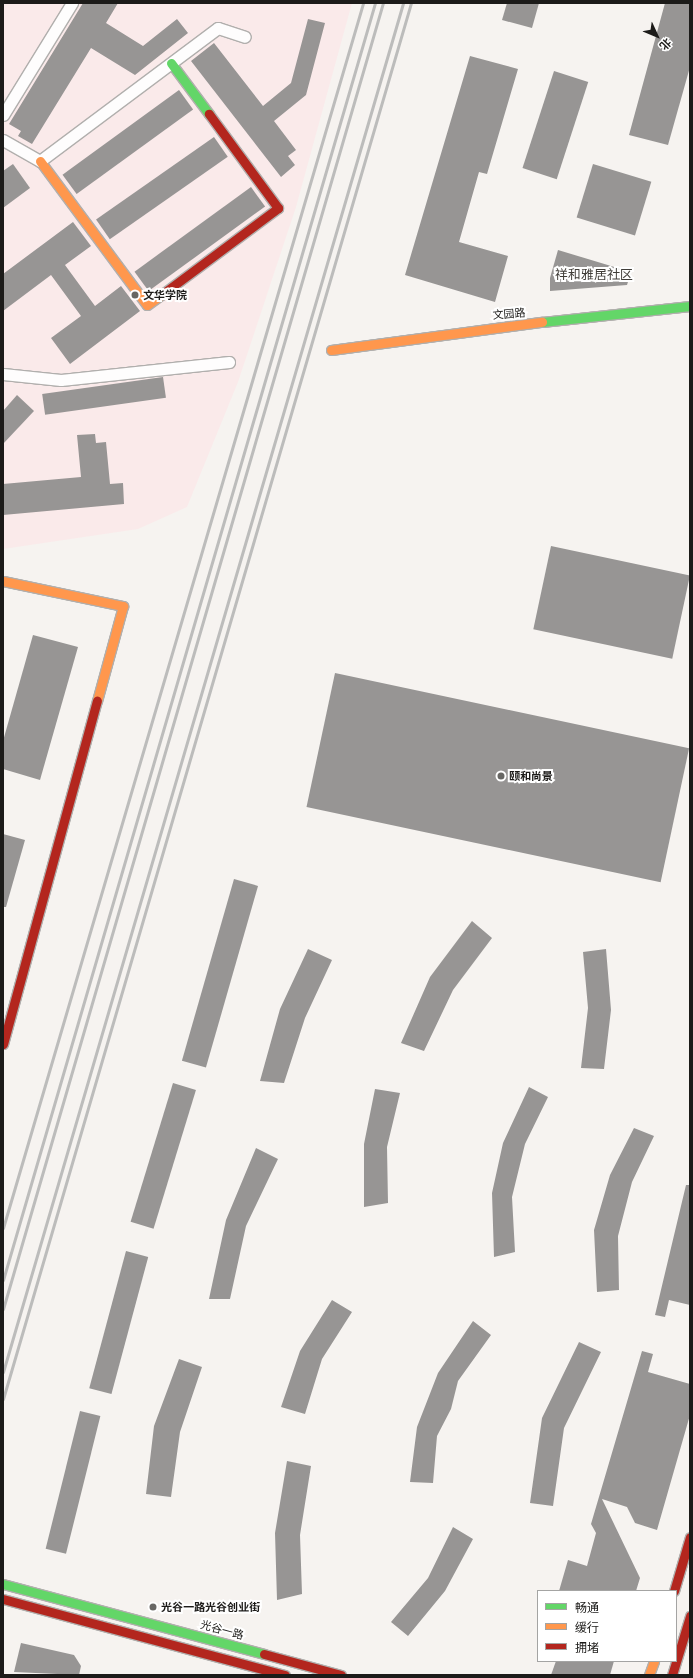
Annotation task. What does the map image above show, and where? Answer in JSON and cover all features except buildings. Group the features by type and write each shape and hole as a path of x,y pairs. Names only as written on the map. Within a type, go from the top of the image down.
{"street":[{"path":"3,114 72,3"},
{"path":"40,161 218,28 245,37"},
{"path":"3,140 40,161 147,305 278,208 171,63"},
{"name":"文园路","path":"330,350 454,331 690,306"},
{"path":"3,374 61,380 229,362"},
{"path":"3,581 123,606 3,1044"},
{"path":"674,1590 690,1537"},
{"name":"光谷一路","path":"3,1584 341,1675"},
{"path":"3,1600 285,1675"},
{"path":"677,1659 690,1616"},
{"path":"649,1675 654,1662"},
{"path":"672,1675 676,1662"}],"shaded area":[{"name":"文华学院","path":"3,3 352,3 296,207 238,382 187,507 138,529 3,549"}],"railway":[{"path":"3,1228 363,3"},
{"path":"3,1280 375,3"},
{"path":"3,1309 383,3"},
{"path":"3,1372 403,3"},
{"path":"3,1399 411,3"}],"traffic: fast":[{"path":"171,63 209,114"},
{"path":"542,322 690,306"},
{"path":"3,1584 264,1654"}],"traffic: slow":[{"path":"40,161 147,305 161,295"},
{"path":"331,350 542,322"},
{"path":"3,581 123,606 97,701"},
{"path":"649,1675 654,1662"}],"traffic: jam":[{"path":"161,295 278,208 209,114"},
{"path":"3,1044 97,701"},
{"path":"674,1590 690,1537"},
{"path":"3,1599 285,1675"},
{"path":"677,1659 690,1616"},
{"path":"264,1654 341,1675"},
{"path":"672,1675 676,1662"}],"place":[{"name":"文华学院","path":"135,295"},
{"name":"颐和尚景","path":"501,776"},
{"name":"光谷一路光谷创业街","path":"153,1607"}],"district":[{"name":"祥和雅居社区","path":"594,275"}]}
